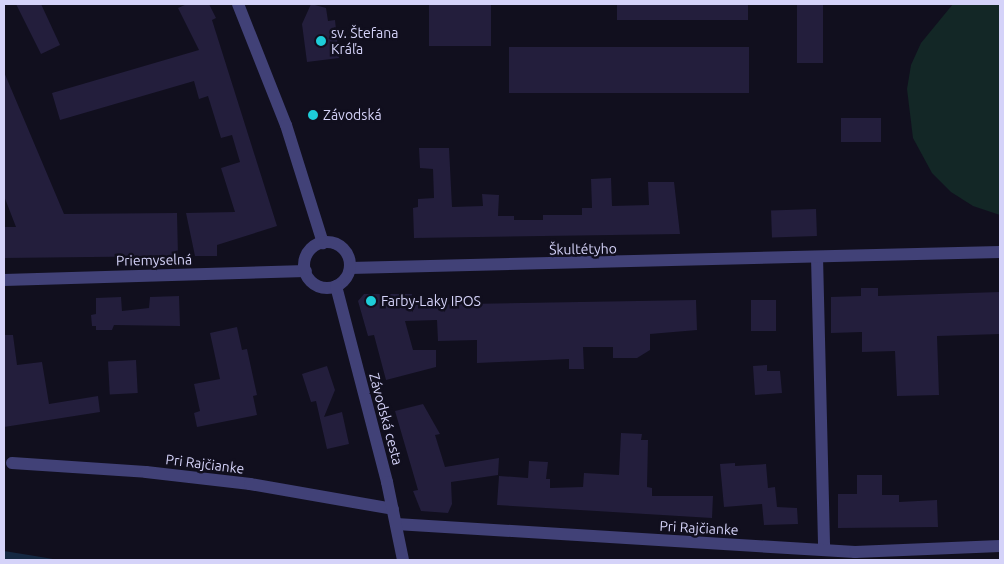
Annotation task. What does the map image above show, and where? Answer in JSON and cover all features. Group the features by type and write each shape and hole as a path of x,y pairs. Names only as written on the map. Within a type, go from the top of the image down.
{"street":[{"path":"238,4 286,125 323,242"},
{"path":"323,242 343,248 350,268 348,276 336,286 317,285 306,271 308,253 323,242"},
{"name":"Škultétyho","path":"350,268 1000,252"},
{"path":"817,257 824,550"},
{"name":"Priemyselná","path":"4,280 306,271"},
{"name":"Závodská cesta","path":"336,286 393,509 403,560"},
{"name":"Pri Rajčianke","path":"12,463 146,472 250,484 393,509"},
{"name":"Pri Rajčianke","path":"396,524 824,550 886,552 1000,546"}],"green space":[{"path":"953,4 1000,4 1000,215 973,206 951,192 932,173 913,138 907,89 911,65 921,43"}],"water":[{"path":"4,551 35,556 59,560 4,560"}],"building":[{"path":"16,4 41,4 60,45 41,54"},
{"path":"187,4 209,4 216,18 212,20 277,226 217,245 217,256 195,256 186,213 235,212 221,168 240,162 232,135 221,138 208,96 199,99 194,81 60,120 52,93 199,50 178,8"},
{"name":"sv. Štefana Kráľa","path":"311,4 326,8 328,21 335,20 339,58 307,62 302,24"},
{"path":"429,4 491,4 491,46 429,46"},
{"path":"617,4 748,4 748,20 617,20"},
{"path":"797,4 823,4 823,63 797,63"},
{"path":"509,47 749,47 749,93 509,93"},
{"path":"4,72 64,214 177,213 178,256 4,258 4,227 16,227 4,196"},
{"path":"841,118 881,118 881,142 841,142"},
{"path":"419,148 449,148 452,207 483,206 482,194 499,195 498,216 514,216 514,220 543,220 543,215 582,215 582,208 592,208 591,179 611,178 612,206 649,205 648,182 674,182 680,234 414,238 413,208 418,207 418,199 434,198 433,169 420,168"},
{"path":"816,209 817,236 772,238 771,211"},
{"path":"861,288 878,288 878,296 1000,292 1000,334 937,336 939,395 897,396 895,351 862,352 862,332 831,333 831,297 861,296"},
{"path":"364,294 412,294 410,305 696,300 697,330 650,334 650,350 637,358 613,358 613,347 583,347 584,369 569,369 569,359 477,363 477,340 438,341 437,320 405,321 413,350 436,350 436,367 386,380 374,335 368,336 358,301"},
{"path":"179,296 180,326 114,325 112,330 96,330 96,326 92,326 91,315 96,314 96,298 121,297 122,311 149,308 150,297"},
{"path":"751,300 776,300 776,331 751,331"},
{"path":"237,327 242,350 247,349 257,395 253,396 257,415 197,427 194,413 200,411 194,384 220,379 210,333"},
{"path":"4,335 13,335 17,365 42,362 49,404 98,396 100,412 4,427"},
{"path":"136,360 138,393 110,394 108,361"},
{"path":"767,365 767,371 780,371 782,393 755,395 753,366"},
{"path":"327,366 335,390 324,417 342,412 349,444 327,449 316,401 311,402 302,374"},
{"path":"423,404 440,434 435,435 445,467 499,458 498,475 451,482 452,504 448,513 421,511 413,491 418,490 395,411"},
{"path":"621,433 642,434 641,440 648,440 647,487 652,488 652,496 713,496 712,518 497,505 499,476 528,478 529,461 548,462 546,479 550,479 550,488 583,487 584,473 619,475"},
{"path":"735,463 735,466 766,464 768,488 775,487 777,507 797,508 798,524 764,525 762,504 724,507 720,464"},
{"path":"857,475 882,475 882,495 899,495 899,502 937,500 938,527 838,528 838,494 857,494"}],"place":[{"name":"sv. Štefana Kráľa","path":"321,41"},
{"name":"Závodská","path":"313,115"},
{"name":"Farby-Laky IPOS","path":"371,301"}]}
